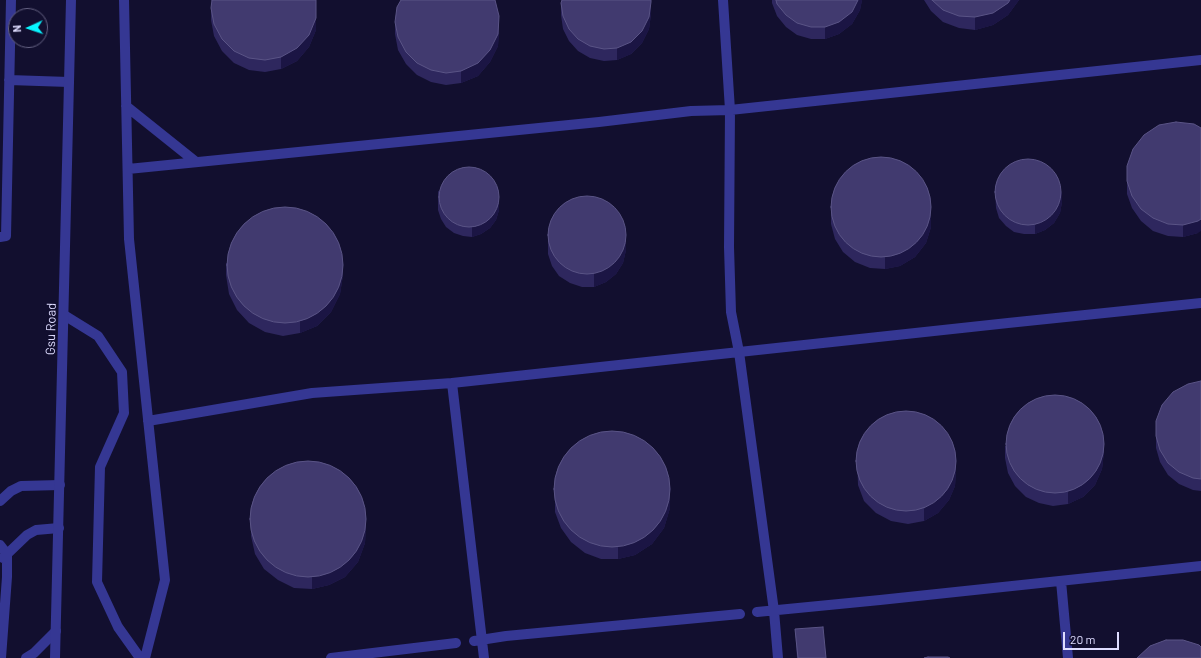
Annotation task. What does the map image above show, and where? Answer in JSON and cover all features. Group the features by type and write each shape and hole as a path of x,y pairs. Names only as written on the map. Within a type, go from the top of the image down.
{"street":[{"path":"0,237 6,236 11,0"},
{"name":"Gsu Road","path":"55,658 71,0"},
{"path":"124,0 129,239 165,580 145,658"},
{"path":"723,0 730,110 729,247 731,312 739,352 774,611 778,658"},
{"path":"128,169 599,122 691,110 730,110 1201,60"},
{"path":"9,80 69,82"},
{"path":"126,106 196,162"},
{"path":"148,421 312,393 452,383 1201,303"},
{"path":"64,315 98,336 122,372 124,413 100,467 97,582 118,627 140,658"},
{"path":"452,383 478,640 484,658"},
{"path":"0,501 21,486 60,485"},
{"path":"4,557 27,536 36,530 59,528"},
{"path":"0,544 4,557 7,577 1,658"},
{"path":"758,612 1201,566"},
{"path":"1061,581 1068,658"},
{"path":"478,640 740,614"},
{"path":"26,658 56,632"},
{"path":"331,658 456,642"}],"building":[{"path":"212,0 316,0 316,18 309,35 297,48 281,57 265,60 249,58 234,51 222,39 214,24 211,8"},
{"path":"401,0 495,0 499,16 498,34 490,50 478,63 461,71 446,73 431,70 417,63 406,52 398,37 395,22 397,7"},
{"path":"562,0 651,0 651,2 649,17 642,31 631,42 617,48 604,49 590,46 578,39 569,29 563,16"},
{"path":"776,0 858,0 852,12 839,22 825,27 811,27 797,23 786,15 777,4"},
{"path":"932,0 1010,0 993,13 975,17 959,16 943,10"},
{"path":"1176,122 1194,124 1201,128 1201,219 1183,225 1168,224 1153,218 1141,209 1132,196 1127,181 1127,166 1133,149 1144,135 1159,125"},
{"path":"881,157 891,158 909,165 923,179 930,197 930,217 923,235 909,249 891,256 881,257 871,256 853,249 839,235 832,217 831,207 832,197 839,179 853,165 871,158"},
{"path":"1028,159 1041,161 1056,174 1059,179 1061,192 1059,205 1046,220 1041,223 1028,225 1015,223 1000,210 997,205 995,192 997,179 1010,164 1015,161"},
{"path":"463,167 475,167 491,175 497,185 499,197 497,209 491,219 475,227 463,227 447,219 439,203 439,191 447,175"},
{"path":"579,196 595,196 609,202 620,213 626,227 626,243 620,257 609,268 595,274 579,274 565,268 554,257 548,243 548,227 554,213 565,202"},
{"path":"285,207 296,208 307,212 326,224 338,243 342,254 342,276 338,287 326,306 307,318 296,322 285,323 274,322 263,318 244,306 232,287 228,276 227,265 228,254 232,243 244,224 263,212 274,208"},
{"path":"1201,381 1201,479 1193,478 1179,472 1168,463 1160,450 1156,436 1156,421 1162,405 1173,392 1188,384"},
{"path":"1055,395 1074,399 1090,409 1100,425 1104,444 1100,463 1090,479 1074,489 1055,493 1036,489 1020,479 1010,463 1006,444 1010,425 1020,409 1036,399"},
{"path":"906,411 925,415 941,426 952,442 956,461 952,480 941,496 925,507 906,511 887,507 871,496 860,480 856,461 860,442 871,426 887,415"},
{"path":"612,431 634,436 653,448 665,467 670,489 665,511 653,530 634,542 612,547 590,542 571,530 559,511 554,489 559,467 571,448 590,436"},
{"path":"308,461 319,462 330,466 349,478 361,497 365,508 365,530 361,541 349,560 330,572 319,576 308,577 297,576 286,572 267,560 255,541 251,530 250,519 251,508 255,497 267,478 286,466 297,462"},
{"path":"823,627 826,658 798,658 795,629"},
{"path":"1166,640 1183,640 1199,645 1201,647 1201,658 1137,658 1150,646"},
{"path":"948,657 950,658 924,658"}]}
